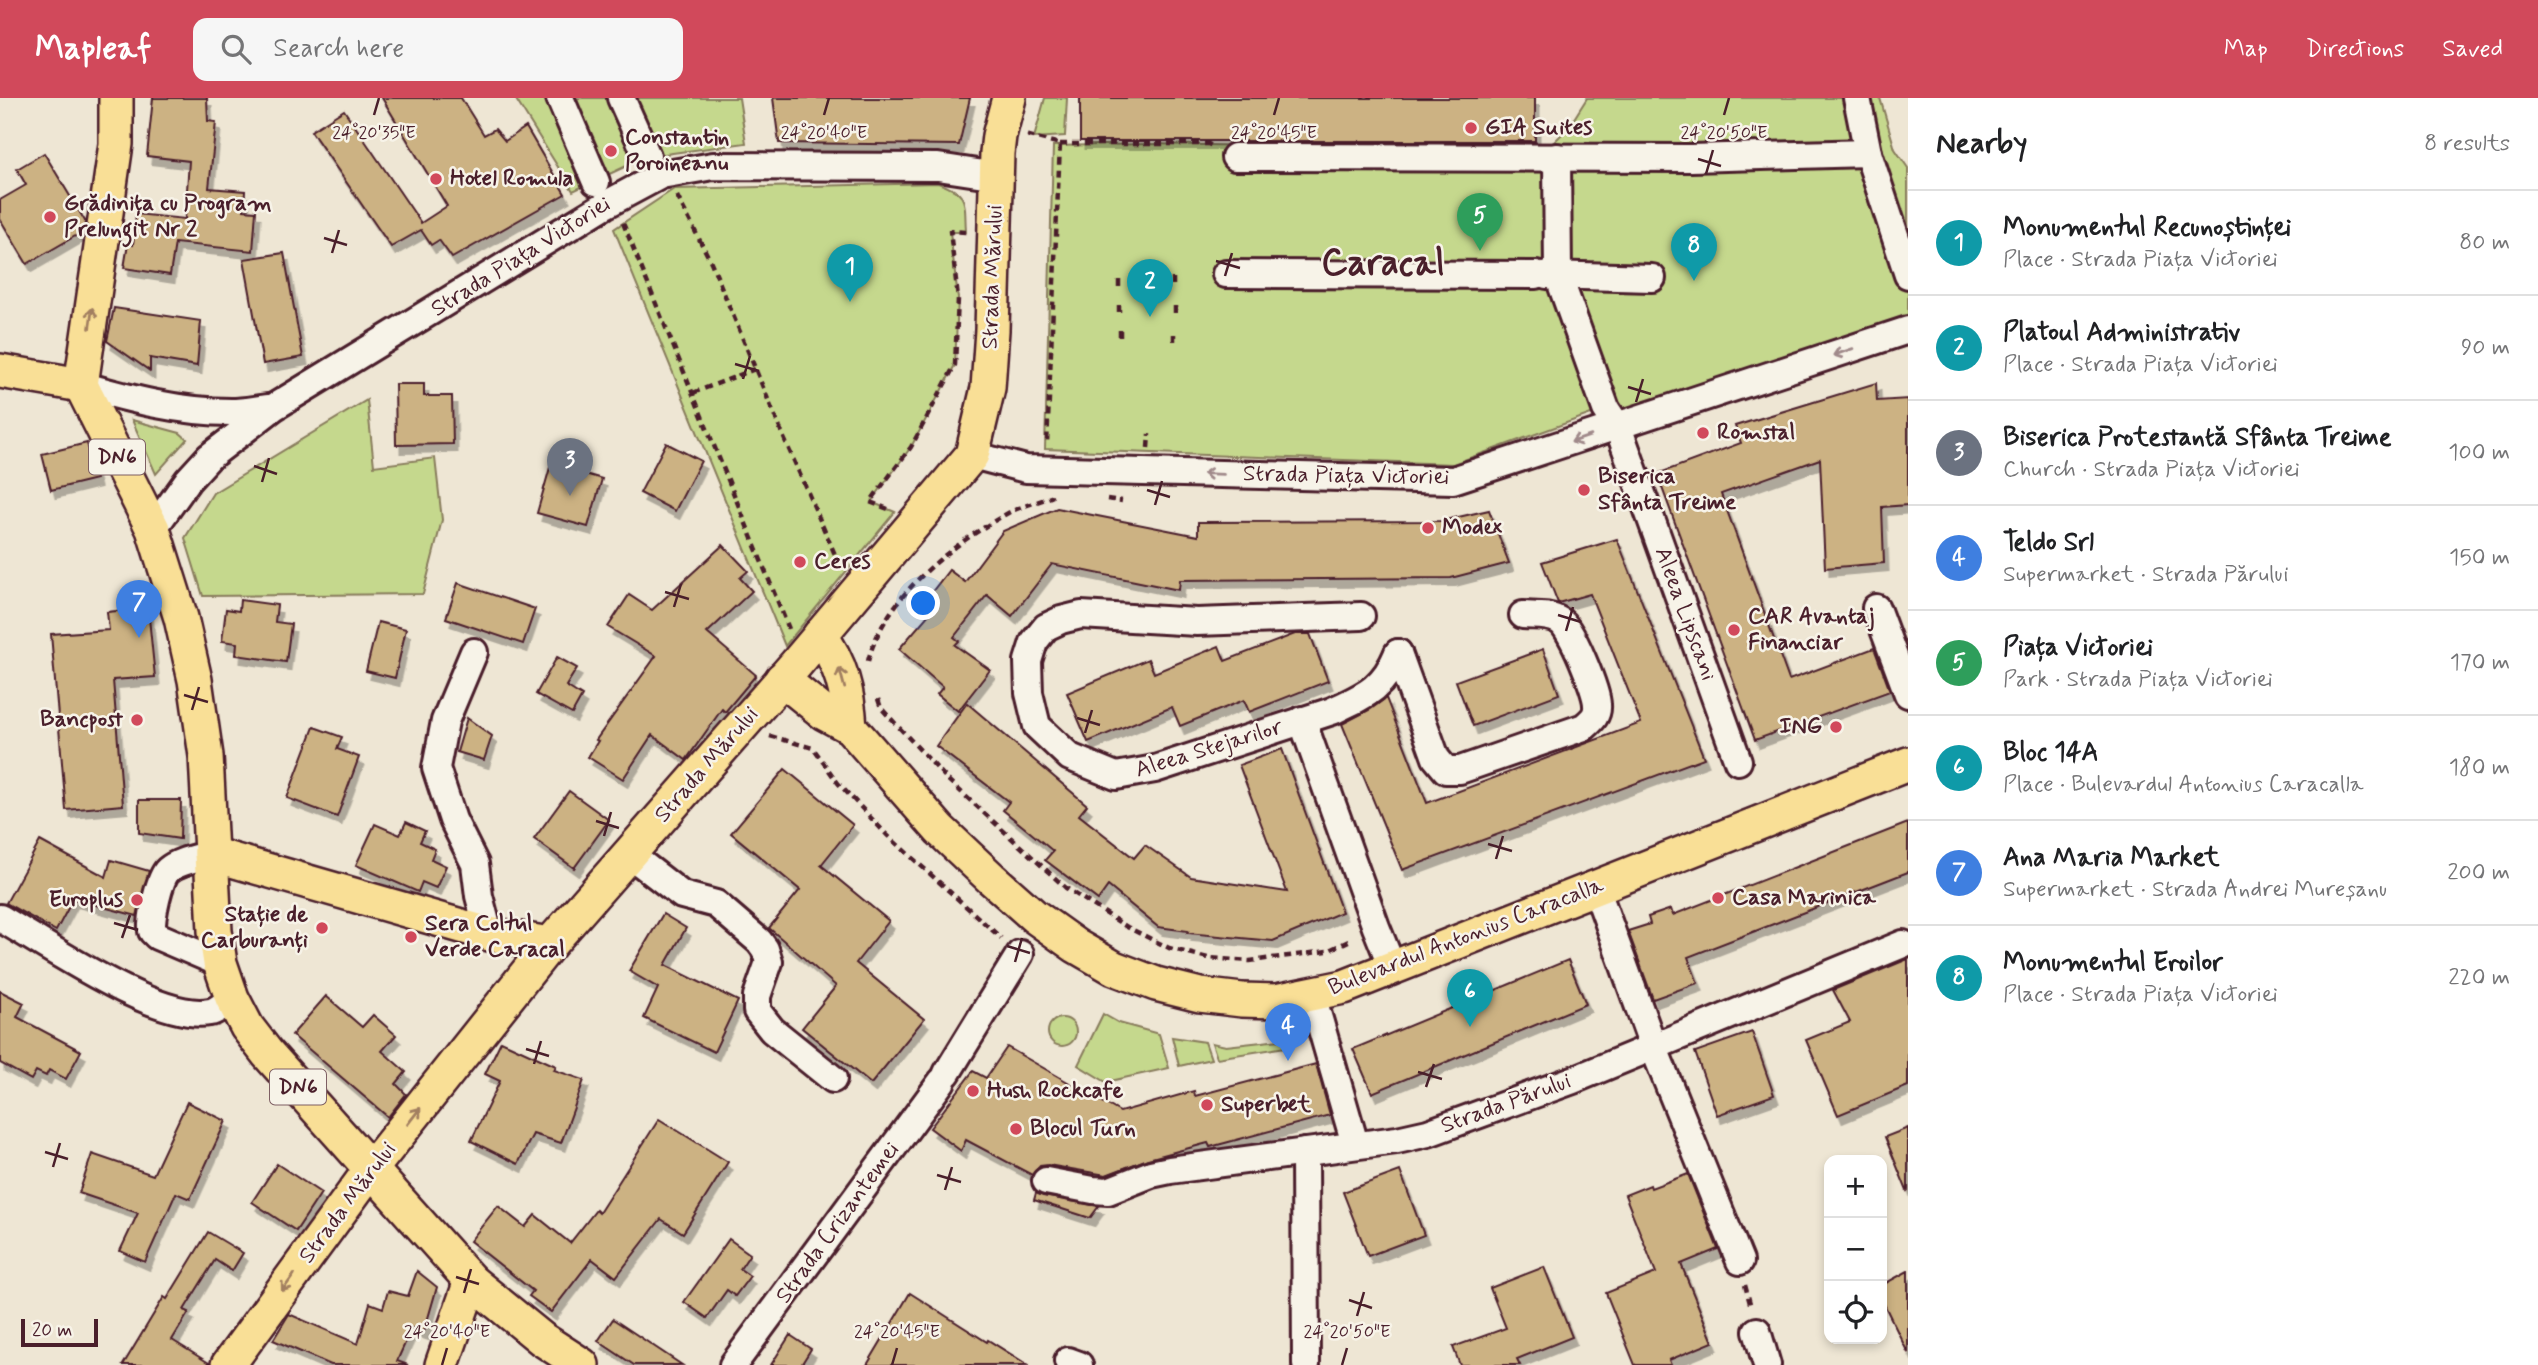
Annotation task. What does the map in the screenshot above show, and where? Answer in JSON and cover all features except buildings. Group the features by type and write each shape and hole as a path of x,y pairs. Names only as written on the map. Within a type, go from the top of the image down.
{"main road":[{"path":"0,371 82,385 116,144 116,98"},
{"name":"Strada Mărului","path":"228,1365 372,1169 550,944 789,671 972,456 988,387 999,136 1009,98"},
{"name":"DN6","path":"82,385 153,529 181,618 195,680 206,756 215,931 220,963 232,998 247,1027 267,1052 471,1281 542,1339 582,1365"},
{"path":"820,635 839,667 848,699 850,727"},
{"name":"Bulevardul Antonius Caracalla","path":"789,671 824,713 850,727 940,830 1034,916 1076,946 1124,972 1156,984 1200,995 1242,1000 1276,1000 1344,988 1908,764"},
{"path":"211,854 489,934 550,944"},
{"path":"442,1365 471,1281"}],"street":[{"path":"560,98 596,182"},
{"path":"621,98 647,156"},
{"path":"1857,98 1868,153 1908,275"},
{"path":"1226,153 1690,158 1868,153"},
{"name":"Aleea Lipscani","path":"1557,157 1547,275 1606,410 1618,427 1738,761"},
{"name":"Strada Piața Victoriei","path":"153,529 188,480 209,457 274,407 605,205 660,175 726,166 938,167 997,176"},
{"path":"1226,274 1652,278"},
{"name":"Strada Piața Victoriei","path":"972,456 1026,469 1453,480 1908,330"},
{"name":"Strada Piața Victoriei","path":"82,385 125,397 198,410 233,412 274,407"},
{"path":"1876,608 1908,694"},
{"name":"Aleea Stejarilor","path":"1361,616 1196,622 1080,615 1046,627 1034,642 1028,661 1029,693 1037,726 1070,757 1115,776 1155,769 1302,720 1393,968"},
{"path":"1302,720 1332,711 1377,686 1390,673 1398,653 1436,758 1446,770 1460,770 1584,727 1595,719 1598,705 1572,634 1562,621 1550,617 1522,615"},
{"path":"474,652 445,720 436,768 453,820 475,864 479,896 489,934"},
{"path":"211,854 175,866 166,872 151,920 152,930 157,936 220,963"},
{"path":"629,854 682,895 716,904 759,941 765,948 769,962 757,996 757,1010 772,1030 833,1079"},
{"path":"1596,888 1653,1046 1740,1261"},
{"path":"0,918 120,987 162,1005 189,1013 212,1012 232,998"},
{"name":"Strada Părului","path":"1046,1181 1093,1191 1108,1191 1151,1174 1170,1170 1397,1140 1428,1133 1573,1080 1903,944"},
{"name":"Strada Crizantemei","path":"733,1365 946,1076 1020,954"},
{"path":"1312,995 1355,1144"},
{"path":"1305,1152 1306,1365"},
{"path":"1757,1331 1767,1365"}],"path":[{"path":"1033,123 1029,136 1060,144 1208,144 1226,153"},
{"path":"1047,448 1060,144"},
{"path":"674,189 711,262 843,573"},
{"path":"895,512 870,502 911,447 955,365 958,298 950,232 966,232 965,221"},
{"path":"623,222 792,637 789,671"},
{"path":"1173,278 1173,287"},
{"path":"1119,280 1119,287"},
{"path":"1119,305 1119,312"},
{"path":"1175,306 1175,315"},
{"path":"1120,330 1120,337"},
{"path":"1174,334 1174,342"},
{"path":"693,393 755,369"},
{"path":"1148,453 1149,434"},
{"path":"874,640 894,607 909,589 954,550 1009,513 1059,494"},
{"path":"1097,498 1122,501"},
{"path":"881,708 948,780 1066,888 1127,927 1169,948 1208,958 1250,961 1327,951 1376,927"},
{"path":"766,734 813,748 838,783 887,835 973,915 1020,954"},
{"path":"1740,1261 1757,1331"}],"green space":[{"path":"515,98 739,98 746,143 658,155 633,163 573,191"},
{"path":"1045,98 1067,98 1065,136 1034,138"},
{"path":"1587,98 1880,98 1895,149 1908,168 1908,316 1609,416 1591,414 1453,464 1045,449 1053,146 1147,144 1545,151 1568,128"},
{"path":"938,183 956,191 965,206 966,232 950,232 958,298 955,365 911,447 871,502 895,512 785,646 614,229 674,189"},
{"path":"367,400 374,466 435,458 442,520 423,594 203,596 185,538 213,493"},
{"path":"132,420 180,433 187,439 156,474"},
{"path":"1103,1014 1119,1023 1159,1034 1169,1068 1106,1082 1078,1065"},
{"path":"1062,1018 1072,1022 1076,1032 1072,1042 1062,1046 1052,1042 1048,1032 1052,1022"},
{"path":"1172,1037 1205,1042 1211,1059 1179,1066"},
{"path":"1289,1039 1292,1046 1217,1058 1212,1043 1226,1046"}],"place":[{"name":"GIA Suites","path":"1471,128"},
{"name":"Constantin Poroineanu","path":"611,151"},
{"name":"Hotel Romula","path":"436,179"},
{"name":"Grădinița cu Program Prelungit Nr 2","path":"50,217"},
{"name":"Piața Victoriei","path":"1480,251"},
{"name":"Monumentul Eroilor","path":"1694,281"},
{"name":"Monumentul Recunoștinței","path":"850,302"},
{"name":"Platoul Administrativ","path":"1150,317"},
{"name":"Romstal","path":"1703,433"},
{"name":"Biserica Sfânta Treime","path":"1584,490"},
{"name":"Biserica Protestantă Sfânta Treime","path":"570,496"},
{"name":"Modex","path":"1428,528"},
{"name":"Ceres","path":"800,562"},
{"name":"CAR Avantaj Financiar","path":"1734,630"},
{"name":"Ana Maria Market","path":"139,638"},
{"name":"Bancpost","path":"137,720"},
{"name":"ING","path":"1836,727"},
{"name":"Casa Marinica","path":"1718,898"},
{"name":"Europlus","path":"137,900"},
{"name":"Stație de Carburanți","path":"322,928"},
{"name":"Sera Coltul Verde Caracal","path":"411,937"},
{"name":"Bloc 14A","path":"1470,1027"},
{"name":"Teldo Srl","path":"1288,1061"},
{"name":"Hush Rockcafe","path":"973,1091"},
{"name":"Superbet","path":"1207,1105"},
{"name":"Blocul Turn","path":"1016,1129"}],"district":[{"name":"Caracal","path":"1383,264"}]}
